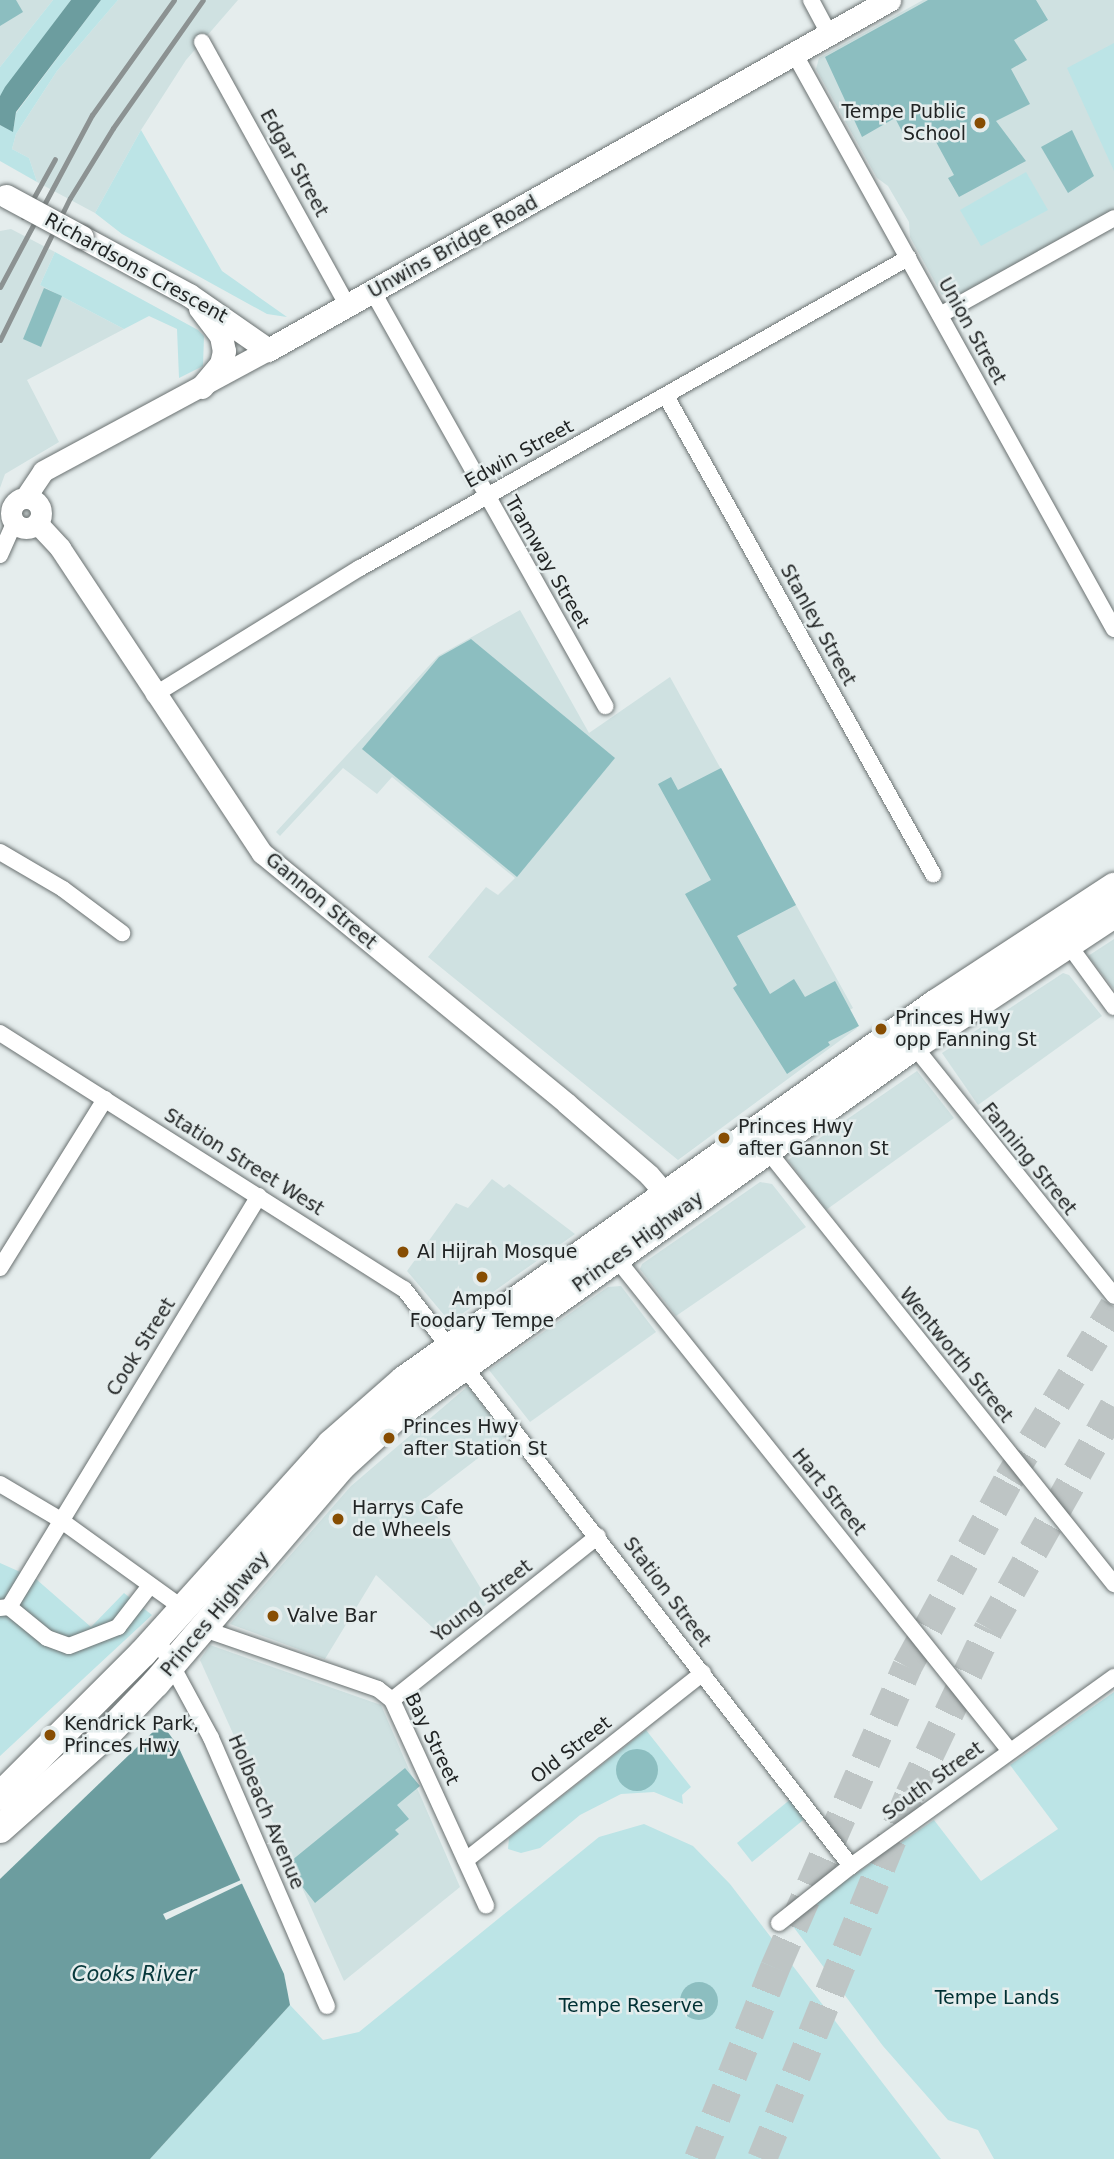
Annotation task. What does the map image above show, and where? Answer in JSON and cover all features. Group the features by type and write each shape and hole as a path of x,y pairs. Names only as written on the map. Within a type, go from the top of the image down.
{"highway":[{"name":"Princes Highway","path":"0,1796 157,1638 193,1619 342,1466 402,1411 458,1354 673,1203 923,1012 1114,887"},
{"name":"Princes Highway","path":"458,1354 616,1258 673,1203 767,1150 914,1046 1114,914"},
{"name":"Princes Highway","path":"0,1829 108,1733 173,1665 193,1619"}],"main road":[{"name":"Unwins Bridge Road","path":"268,350 889,0"},
{"name":"Richardsons Crescent","path":"3,195 189,295 268,350"},
{"path":"189,295 224,343 221,364 202,387"}],"street":[{"path":"810,0 829,34"},
{"name":"Edgar Street","path":"202,42 348,306"},
{"name":"Union Street","path":"794,53 1114,629"},
{"path":"940,315 1114,218"},
{"name":"Edwin Street","path":"154,695 486,497 908,258"},
{"name":"Tramway Street","path":"373,292 605,706"},
{"name":"Unwins Bridge Road","path":"24,498 43,471 268,350"},
{"name":"Stanley Street","path":"666,396 933,874"},
{"path":"0,555 14,523 10,509 24,498 40,506 37,523 25,528 14,523"},
{"name":"Gannon Street","path":"37,523 60,548 154,695 262,853 566,1103 673,1203"},
{"path":"0,852 63,889 122,933"},
{"path":"1068,944 1114,1007"},
{"name":"Station Street West","path":"0,1033 404,1289 458,1354"},
{"name":"Fanning Street","path":"914,1046 1114,1296"},
{"path":"0,1268 105,1099"},
{"name":"Wentworth Street","path":"767,1150 1114,1584"},
{"name":"Cook Street","path":"4,1607 259,1196"},
{"name":"Hart Street","path":"616,1258 1010,1751"},
{"name":"Station Street","path":"458,1354 851,1866"},
{"name":"Bay Street","path":"0,1484 60,1519 193,1619 378,1689 392,1700 486,1905"},
{"name":"Young Street","path":"392,1700 598,1536"},
{"path":"4,1607 47,1638 69,1646 118,1627 149,1587"},
{"name":"Holbeach Avenue","path":"157,1638 211,1738 327,2006"},
{"name":"Old Street","path":"466,1860 703,1673"},
{"name":"South Street","path":"779,1923 851,1866 1114,1677"}],"shaded area":[{"path":"0,0 53,0 0,67"},
{"path":"118,0 238,0 186,60 141,130 95,213 37,182 29,158 12,149 16,134 57,71"},
{"name":"Tempe Public School","path":"923,0 1114,0 1114,209 955,297 942,295 910,237 909,222 888,186 877,178 816,69 819,58"},
{"path":"11,229 55,252 40,285 124,329 27,380 59,442 5,474 0,488 0,231"},
{"path":"520,610 589,733 670,677 853,1008 848,1011 857,1028 678,1160 428,957 486,887 498,895 515,878 392,777 377,794 343,768 280,836 276,832 438,656"},
{"path":"1114,939 1114,989 1088,956"},
{"path":"1063,973 1069,975 1102,1016 978,1105 942,1053"},
{"path":"917,1071 954,1118 826,1210 788,1160"},
{"path":"492,1179 504,1188 509,1184 575,1234 456,1318 445,1316 407,1271 456,1203 468,1208"},
{"path":"760,1182 772,1184 806,1227 676,1316 640,1269 642,1264"},
{"path":"621,1286 656,1332 530,1422 489,1370 608,1287"},
{"path":"468,1386 507,1436 426,1498 489,1602 445,1639 376,1575 325,1659 230,1624 351,1486"},
{"path":"210,1645 381,1705 460,1887 344,1981 200,1660"}],"green space":[{"path":"53,0 71,0 0,96 0,67"},
{"path":"101,0 118,0 57,71 16,134 12,149 29,158 37,182 0,161 0,125 13,131 16,113"},
{"path":"1114,43 1114,171 1067,68"},
{"path":"141,130 222,271 287,317 267,314 122,234 95,213"},
{"path":"1026,172 1048,210 981,246 960,210"},
{"path":"55,252 198,330 204,336 203,366 179,378 177,329 149,316 124,329 40,285"},
{"path":"0,1563 36,1579 91,1627 124,1593 152,1615 0,1756"},
{"name":"Tempe Lands","path":"1114,1692 1114,2159 994,2159 978,2130 948,2120 883,2046 792,1925 793,1917 934,1820 981,1881 1058,1829 1010,1765"},
{"path":"646,1730 691,1787 682,1795 683,1804 654,1792 621,1794 580,1815 540,1848 521,1853 508,1849 509,1838"},
{"path":"797,1794 813,1812 752,1862 737,1843"},
{"name":"Tempe Reserve","path":"644,1824 693,1846 730,1884 941,2159 150,2159 290,2005 323,2040 359,2032 599,1837"}],"water":[{"path":"71,0 101,0 16,112 13,132 0,125 0,96"},
{"name":"Cooks River","path":"157,1728 167,1731 178,1746 284,1974 290,2005 150,2159 0,2159 0,1879"}],"pier":[{"path":"241,1880 243,1883 166,1920 163,1914"}],"building":[{"path":"0,0 16,0 23,12 0,26"},
{"name":"Tempe Public School","path":"928,0 1036,0 1048,20 1014,40 1027,60 1011,69 1030,104 996,121 1026,161 959,197 948,178 954,175 929,129 907,141 895,118 862,137 825,57"},
{"path":"1072,130 1094,176 1068,193 1041,147"},
{"path":"44,288 62,296 41,347 23,339"},
{"path":"471,639 615,758 517,877 362,749 439,657"},
{"path":"721,768 796,905 737,936 770,994 794,979 805,997 835,981 859,1026 828,1042 830,1045 787,1074 733,988 737,985 685,894 711,880 658,784 671,777 678,790"},
{"path":"637,1749 652,1755 658,1770 652,1785 637,1791 622,1785 616,1770 622,1755"},
{"path":"405,1768 420,1786 397,1805 409,1819 395,1830 399,1834 315,1903 301,1885 291,1861"},
{"path":"699,1982 712,1988 718,2001 712,2014 699,2020 686,2014 680,2001 686,1988"}],"tunnel":[{"path":"699,2159 775,1968 907,1667 1009,1479 1114,1307"},
{"path":"762,2159 910,1795 989,1629 1114,1407"}],"railway":[{"path":"0,287 92,115 174,0"},
{"path":"0,340 70,198 113,128 203,0"},
{"path":"23,217 55,159"}],"place":[{"name":"Tempe Public School","path":"980,123"},
{"name":"Princes Hwy opp Fanning St","path":"881,1029"},
{"name":"Princes Hwy after Gannon St","path":"724,1138"},
{"name":"Al Hijrah Mosque","path":"403,1252"},
{"name":"Ampol Foodary Tempe","path":"482,1277"},
{"name":"Princes Hwy after Station St","path":"389,1438"},
{"name":"Harrys Cafe de Wheels","path":"338,1519"},
{"name":"Valve Bar","path":"273,1616"},
{"name":"Kendrick Park, Princes Hwy","path":"50,1735"}]}
